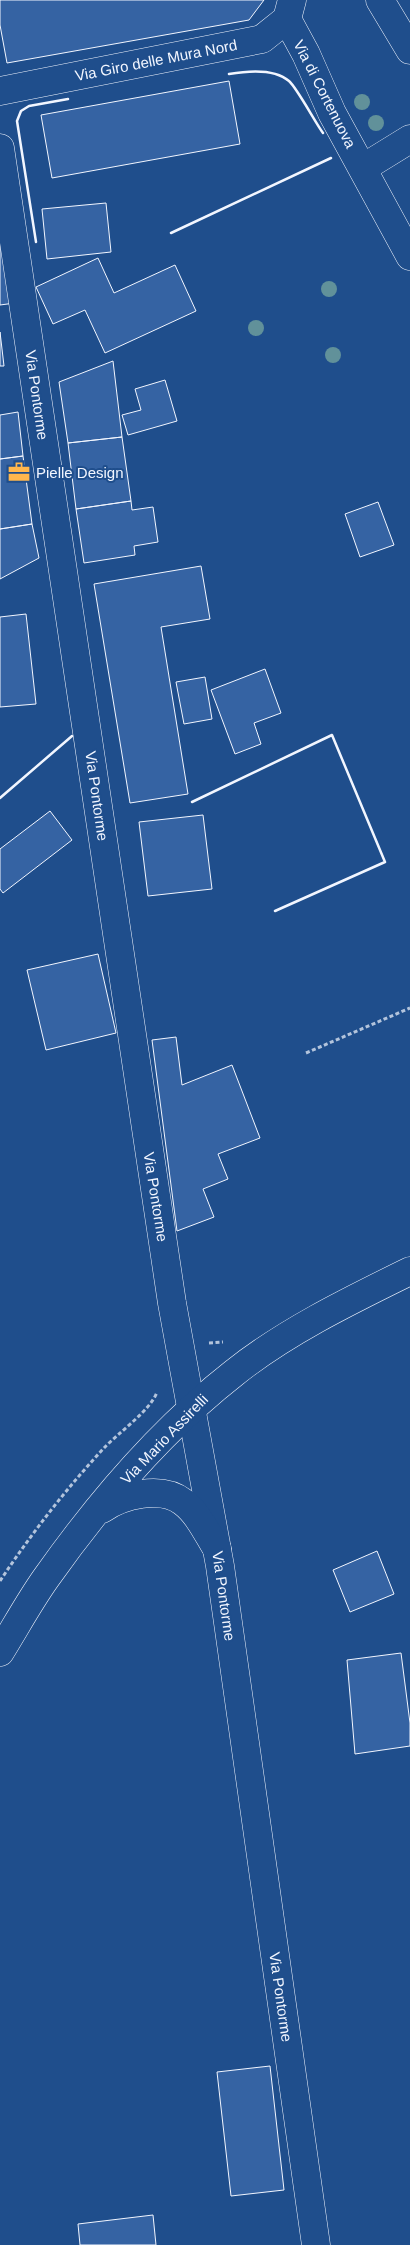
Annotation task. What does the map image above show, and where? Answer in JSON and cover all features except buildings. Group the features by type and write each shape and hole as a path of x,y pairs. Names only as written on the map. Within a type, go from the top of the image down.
{"street":[{"path":"380,0 410,50"},
{"name":"Via Giro delle Mura Nord","path":"0,91 262,39 289,10"},
{"name":"Via di Cortenuova","path":"289,10 332,113 410,256"},
{"path":"363,168 410,139"},
{"name":"Via Pontorme","path":"0,148 173,1310 217,1549 316,2245"},
{"name":"Via Mario Assirelli","path":"0,1652 45,1580 94,1514 191,1409 235,1372 278,1342 358,1296 410,1271"},
{"path":"94,1514 109,1504 129,1496 149,1494 175,1497 183,1502 194,1514 217,1549"}],"path":[{"path":"306,1053 410,1008"}],"wall":[{"path":"229,74 268,72 283,77 297,91 323,133"},
{"path":"36,242 17,121 21,111 29,106 68,99"},
{"path":"171,233 331,158"},
{"path":"192,802 332,735 385,862 275,911"},
{"path":"0,798 72,736"}],"place":[{"name":"Pielle Design","path":"19,472"}]}
